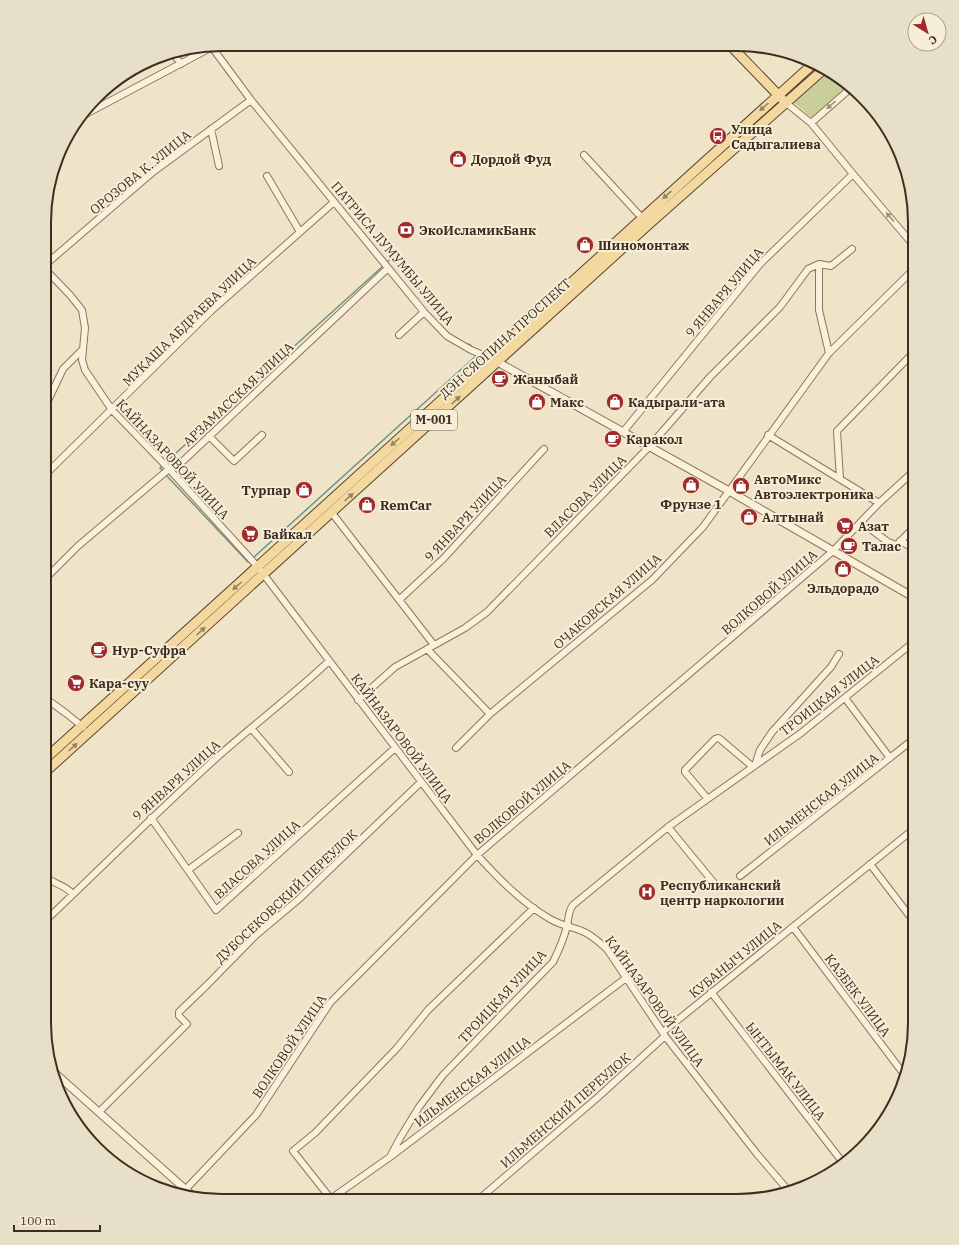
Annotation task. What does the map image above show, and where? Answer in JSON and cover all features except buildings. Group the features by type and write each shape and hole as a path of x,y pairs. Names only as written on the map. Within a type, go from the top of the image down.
{"main road":[{"path":"735,51 785,102"},
{"name":"ДЭН СЯОПИНА ПРОСПЕКТ","path":"51,767 260,571 379,457 809,67"},
{"name":"ДЭН СЯОПИНА ПРОСПЕКТ","path":"51,754 260,571 332,513 497,362 785,102 820,73"},
{"path":"379,457 386,464"}],"street":[{"name":"ПАТРИСА ЛУМУМБЫ УЛИЦА","path":"214,51 251,100 334,202 424,312 447,336 466,348 488,357 729,491 908,594"},
{"path":"93,110 203,52"},
{"path":"176,58 181,64"},
{"path":"811,123 847,91"},
{"name":"ОРОЗОВА К. УЛИЦА","path":"51,260 153,172 251,100"},
{"path":"785,102 811,123 908,238"},
{"path":"211,129 219,166"},
{"path":"584,155 642,218"},
{"name":"9 ЯНВАРЯ УЛИЦА","path":"623,432 760,264 853,174"},
{"path":"267,176 300,232"},
{"name":"МУКАША АБДРАЕВА УЛИЦА","path":"51,469 211,311 334,202"},
{"name":"ВЛАСОВА УЛИЦА","path":"358,700 395,667 465,628 487,612 649,447 710,377 780,307 808,269 819,264 831,266 852,249"},
{"path":"819,264 819,310 829,353"},
{"name":"АРЗАМАССКАЯ УЛИЦА","path":"51,572 78,546 169,469 183,461 388,268"},
{"name":"КАЙНАЗАРОВОЙ УЛИЦА","path":"51,275 82,310 85,328 82,360 85,370 112,410 169,469 260,571 421,782 477,854 503,884 552,920 583,931 596,939 606,949 664,1034 757,1154 785,1187"},
{"name":"ОЧАКОВСКАЯ УЛИЦА","path":"456,748 490,714 652,580 703,528 768,435 829,353 908,275"},
{"path":"399,336 424,312"},
{"path":"51,394 63,369 83,349"},
{"path":"840,479 837,431 908,357"},
{"path":"209,436 234,461 262,435"},
{"path":"768,435 879,503"},
{"name":"9 ЯНВАРЯ УЛИЦА","path":"399,600 443,559 544,449"},
{"name":"ВОЛКОВОЙ УЛИЦА","path":"185,1190 256,1115 330,1003 477,854 833,551 879,503 908,476"},
{"path":"332,513 434,645"},
{"path":"861,522 888,542 897,544 908,533"},
{"path":"900,541 908,545"},
{"name":"ТРОИЦКАЯ УЛИЦА","path":"390,1157 419,1107 443,1075 553,962 562,943 567,926 569,910 573,905 668,827 707,798 801,734 908,647"},
{"path":"427,649 490,714"},
{"name":"ТРОИЦКАЯ УЛИЦА","path":"754,766 760,750 772,732 831,667 839,654"},
{"name":"9 ЯНВАРЯ УЛИЦА","path":"51,915 151,818 251,728 298,690 329,661"},
{"path":"845,698 890,758"},
{"path":"51,702 82,725 88,733"},
{"path":"251,728 289,772"},
{"path":"707,798 686,774 685,770 715,739 720,739 754,766"},
{"name":"ИЛЬМЕНСКАЯ УЛИЦА","path":"740,876 908,744"},
{"name":"ВЛАСОВА УЛИЦА","path":"151,818 216,910 396,748"},
{"name":"ДУБОСЕКОВСКИЙ ПЕРЕУЛОК","path":"98,1112 187,1024 179,1016 178,1012 256,936 299,899 421,782"},
{"path":"668,827 714,883"},
{"path":"188,870 238,833"},
{"name":"КУБАНЫЧ УЛИЦА","path":"664,1034 711,992 908,834"},
{"path":"870,864 908,914"},
{"path":"51,881 64,886 73,894"},
{"path":"326,1194 293,1151 315,1133 396,1048 428,1010 534,908"},
{"name":"КАЗБЕК УЛИЦА","path":"793,927 901,1070"},
{"name":"ИЛЬМЕНСКАЯ УЛИЦА","path":"337,1194 390,1157 626,978"},
{"name":"ЫНТЫМАК УЛИЦА","path":"711,992 840,1159"},
{"name":"ИЛЬМЕНСКИЙ ПЕРЕУЛОК","path":"485,1194 597,1098 664,1034"},
{"path":"60,1077 185,1190"}],"green space":[{"path":"822,74 844,89 812,118 792,101"}],"waterway":[{"path":"387,262 392,258 400,267"},
{"path":"166,462 382,267"},
{"path":"407,276 450,323"},
{"path":"469,344 473,348"},
{"path":"253,558 477,355"},
{"path":"163,465 160,468 164,472"},
{"path":"166,475 248,562 250,560"}],"place":[{"name":"Улица Садыгалиева","path":"718,136"},
{"name":"Дордой Фуд","path":"458,159"},
{"name":"ЭкоИсламикБанк","path":"406,230"},
{"name":"Шиномонтаж","path":"585,245"},
{"name":"Жаныбай","path":"500,379"},
{"name":"Макс","path":"537,402"},
{"name":"Кадырали-ата","path":"615,402"},
{"name":"Каракол","path":"613,439"},
{"name":"Фрунзе 1","path":"691,485"},
{"name":"АвтоМикс Автоэлектроника","path":"741,486"},
{"name":"Турпар","path":"304,490"},
{"name":"RemCar","path":"367,505"},
{"name":"Алтынай","path":"749,517"},
{"name":"Азат","path":"845,526"},
{"name":"Байкал","path":"250,534"},
{"name":"Талас","path":"849,546"},
{"name":"Эльдорадо","path":"843,569"},
{"name":"Нур-Суфра","path":"99,650"},
{"name":"Кара-суу","path":"76,683"},
{"name":"Республиканский центр наркологии","path":"647,892"}]}
